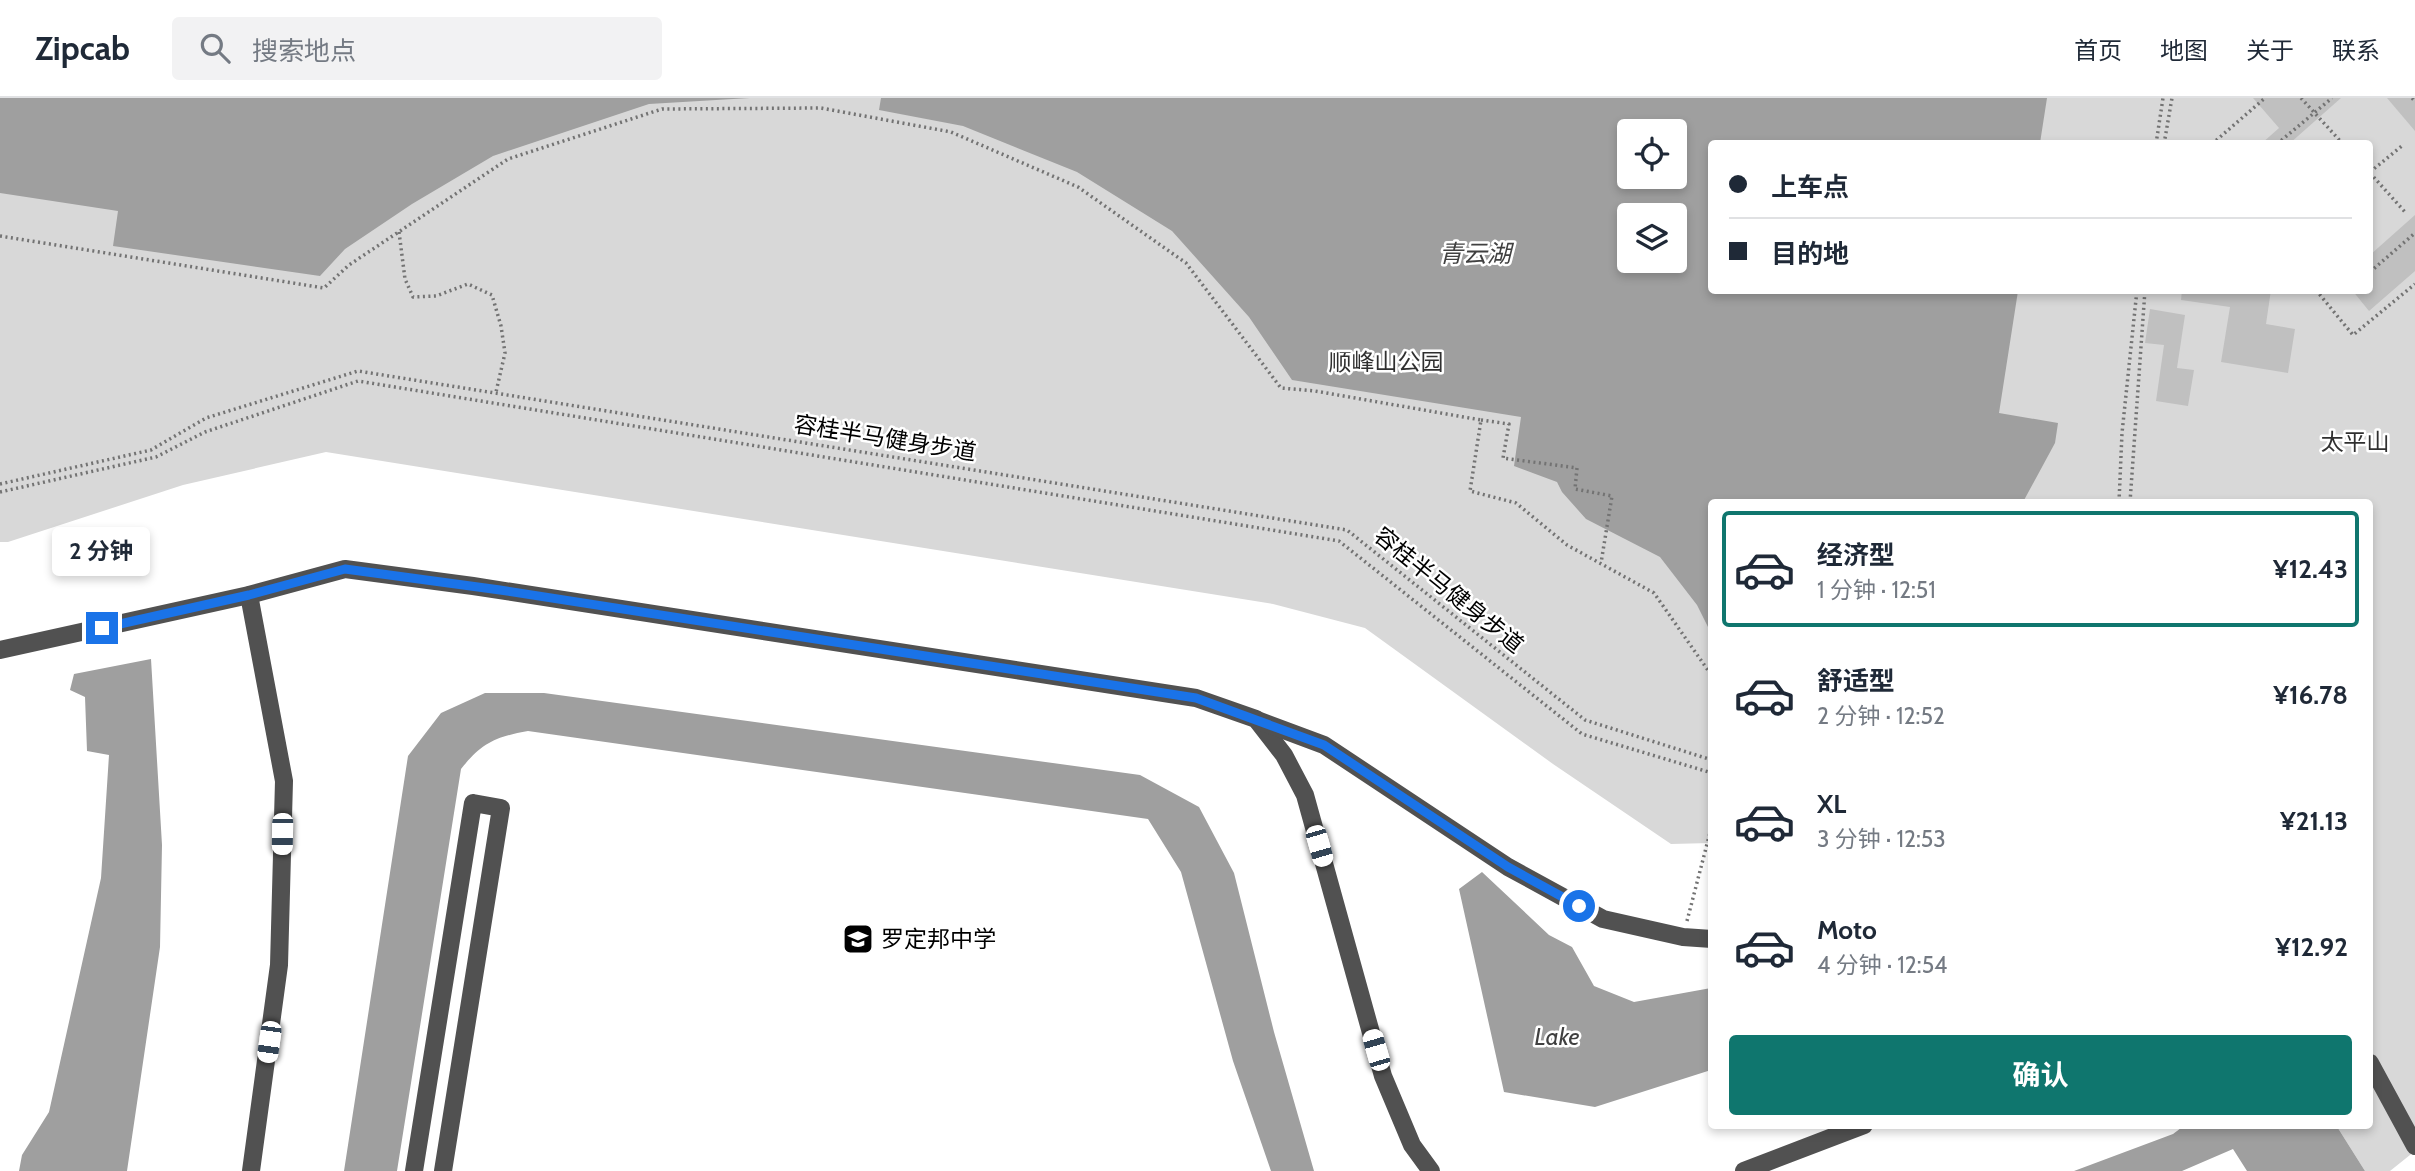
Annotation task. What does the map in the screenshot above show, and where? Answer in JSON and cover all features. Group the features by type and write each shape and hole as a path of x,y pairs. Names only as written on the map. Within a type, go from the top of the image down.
{"street":[{"path":"0,650 249,595 345,569 473,586 1196,698 1324,745 1508,867 1603,919 1683,937 1708,939"},
{"path":"249,595 284,782 279,965 251,1171"},
{"path":"1256,719 1284,755 1305,795 1383,1076 1412,1145 1432,1171"},
{"path":"414,1171 473,803 501,808 443,1171"},
{"path":"2373,1069 2415,1146"},
{"path":"1744,1171 1854,1129"}],"path":[{"path":"2157,140 2164,98"},
{"path":"2165,140 2172,98"},
{"path":"2217,140 2265,98"},
{"path":"2301,98 2339,140"},
{"path":"2282,140 2332,98"},
{"path":"0,236 324,288 349,265 508,159 662,109 821,108 951,132 1079,187 1186,263 1281,388 1315,391 1508,424 1503,458 1577,468 1575,489 1612,496 1601,564"},
{"path":"2373,170 2403,145"},
{"path":"2373,175 2405,212"},
{"path":"399,232 405,279 413,298 436,296 468,284 492,295 505,353 496,393"},
{"path":"2373,269 2415,233"},
{"path":"2319,294 2353,335 2415,284"},
{"path":"2119,499 2122,433 2137,294"},
{"path":"2130,499 2145,294"},
{"name":"容桂半马健身步道","path":"0,484 152,450 206,418 358,370 1347,530 1584,720 1708,759"},
{"path":"0,492 156,457 205,432 358,381 1339,541 1582,734 1708,772"},
{"path":"1481,420 1470,491 1516,503 1567,545 1654,593 1708,670"},
{"path":"1683,937 1708,840"}],"green space":[{"name":"顺峰山公园","path":"0,98 2415,98 2415,1151 2390,1171 2365,1171 2339,1129 2373,1129 2373,499 1708,499 1708,843 1671,844 1553,764 1365,628 1273,604 326,452 183,485 8,542 0,542"}],"water":[{"path":"0,98 750,98 649,104 493,156 412,204 345,249 320,276 113,246 118,211 0,193"},
{"name":"青云湖","path":"881,98 2047,98 2040,140 1708,140 1708,294 2018,294 1999,413 2058,423 2055,443 2025,499 1708,499 1708,627 1697,605 1660,557 1586,519 1562,492 1557,482 1514,466 1521,417 1292,380 1249,317 1172,231 1077,172 963,126 879,110"},
{"path":"151,659 162,845 160,947 127,1171 19,1171 22,1155 49,1112 101,878 109,755 87,751 85,697 70,690 74,674"},
{"path":"485,693 544,693 1140,775 1199,807 1234,873 1274,1032 1314,1171 1271,1171 1233,1061 1181,872 1148,819 528,731 490,743 461,769 397,1171 344,1171 408,756 441,713"},
{"name":"Lake","path":"1482,872 1549,935 1572,947 1594,986 1634,1002 1708,989 1708,1071 1595,1107 1504,1092 1459,889"},
{"path":"2180,1129 2339,1129 2365,1171 2247,1171 2233,1149 2182,1171 2074,1171 2173,1134"}],"building":[{"path":"2253,98 2341,98 2294,140 2266,140 2279,128"},
{"path":"2387,98 2415,98 2415,131"},
{"path":"2415,215 2415,271 2369,311 2355,294 2373,294 2373,252"},
{"path":"2182,294 2270,294 2266,324 2295,329 2288,373 2221,362 2230,307 2181,300"},
{"path":"2150,309 2185,315 2177,368 2194,370 2188,406 2156,401 2164,345 2145,343"}],"place":[{"name":"罗定邦中学","path":"858,939"}],"route":[{"path":"102,628 249,595 345,569 500,590 1196,698 1324,745 1508,867 1579,906"}],"park label":[{"name":"太平山","path":"2355,442"}]}
